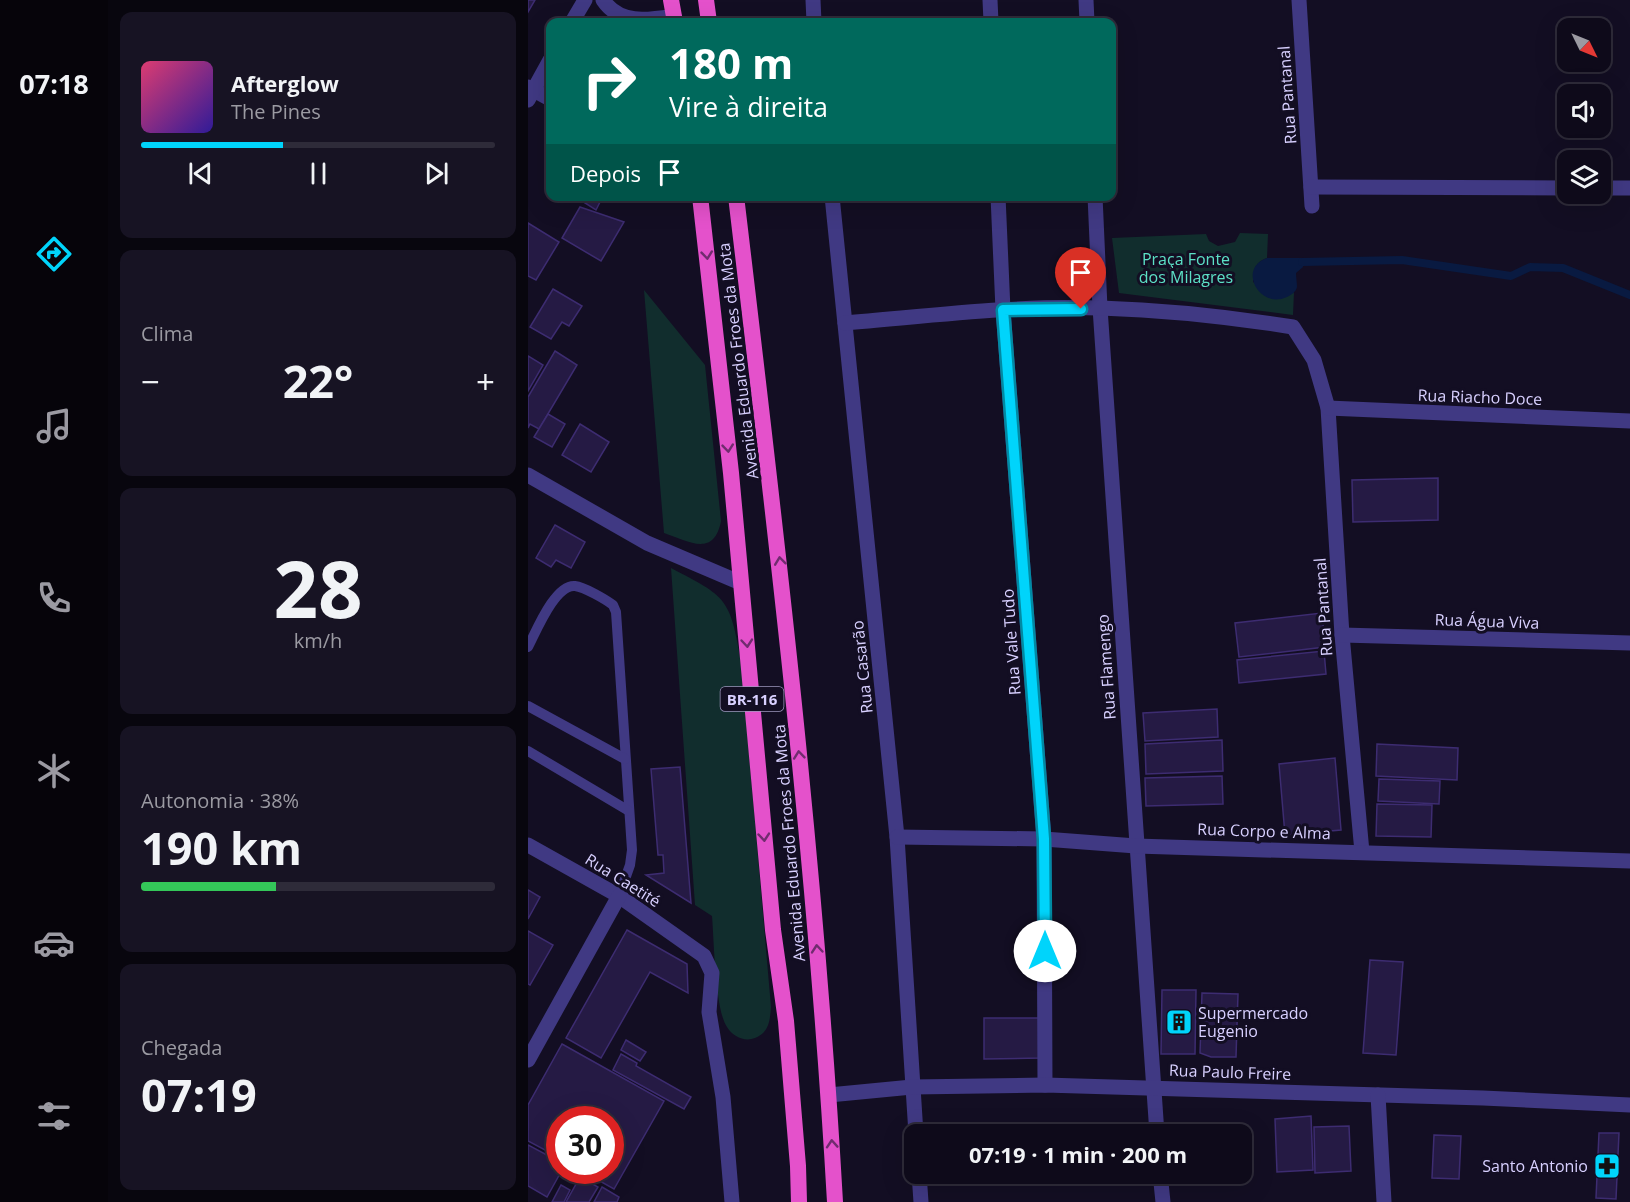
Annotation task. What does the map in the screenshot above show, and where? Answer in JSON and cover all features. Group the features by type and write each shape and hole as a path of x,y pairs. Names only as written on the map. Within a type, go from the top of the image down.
{"highway":[{"path":"706,0 709,18"},
{"name":"Avenida Eduardo Froes da Mota","path":"701,201 741,583 773,930 786,1021 799,1202"},
{"name":"Avenida Eduardo Froes da Mota","path":"737,201 784,592 812,884 836,1202"}],"street":[{"path":"574,18 585,0"},
{"path":"603,0 620,15 629,18"},
{"path":"813,0 814,18"},
{"path":"990,0 991,18"},
{"path":"1086,0 1087,18"},
{"name":"Rua Pantanal","path":"1299,0 1312,206"},
{"path":"646,18 674,13"},
{"path":"546,66 530,92 546,98"},
{"path":"1311,187 1557,188"},
{"path":"1611,188 1630,188"},
{"name":"Rua Casarão","path":"833,201 897,837 915,1124"},
{"name":"Rua Vale Tudo","path":"998,201 1003,310 1044,839 1045,1085"},
{"name":"Rua Flamengo","path":"1095,201 1100,308 1156,1124"},
{"path":"845,323 1003,310 1100,308"},
{"name":"Rua Pantanal","path":"1100,308 1233,318 1293,327 1314,360 1328,408 1342,635 1362,852"},
{"name":"Rua Riacho Doce","path":"1328,408 1630,421"},
{"path":"528,474 647,543 741,583"},
{"name":"Rua Água Viva","path":"1342,635 1630,643"},
{"name":"Rua Corpo e Alma","path":"897,837 1044,839 1136,846 1630,861"},
{"name":"Rua Caetité","path":"528,845 619,896 705,956 712,973 709,1012 723,1097 732,1202"},
{"path":"528,1060 619,896"},
{"name":"Rua Paulo Freire","path":"829,1095 912,1087 1045,1085 1630,1105"},
{"path":"1378,1095 1384,1202"},
{"path":"920,1184 921,1202"},
{"path":"1161,1184 1162,1202"}],"lane":[{"path":"528,647 555,598 567,587 576,586 613,605 616,612 632,850 630,865 619,896"},
{"path":"528,706 626,759"},
{"path":"528,751 629,810"}],"green space":[{"name":"Praça Fonte dos Milagres","path":"1240,233 1268,234 1267,258 1256,267 1253,282 1279,299 1294,292 1293,315 1119,293 1112,238 1206,234 1209,241 1218,246 1235,242"},
{"path":"644,290 705,365 721,521 713,540 706,543 699,544 664,533"},
{"path":"671,568 704,586 723,602 733,624 741,661 771,1007 766,1029 760,1036 751,1039 743,1039 732,1034 723,1018 714,957 712,916 695,905"}],"water":[{"path":"1267,258 1302,258 1303,267 1296,273 1296,289 1287,297 1268,298 1255,286 1254,270 1258,263"}],"building":[{"path":"528,0 535,0 528,12"},
{"path":"582,201 600,201 596,210"},
{"path":"580,207 624,222 601,261 562,238"},
{"path":"528,223 559,242 536,280 528,276"},
{"path":"553,289 582,306 569,326 562,322 551,339 530,327"},
{"path":"555,351 577,365 539,429 530,424 528,428 528,397"},
{"path":"528,356 543,365 528,391"},
{"path":"548,414 565,424 552,447 534,437"},
{"path":"580,424 609,442 591,472 562,455"},
{"path":"1438,478 1438,520 1353,522 1352,480"},
{"path":"555,525 585,542 571,568 556,560 551,567 536,558"},
{"path":"1322,613 1325,647 1239,657 1235,623"},
{"path":"1324,651 1326,674 1239,683 1237,660"},
{"path":"1217,709 1218,737 1145,741 1143,713"},
{"path":"1222,740 1223,771 1146,774 1145,744"},
{"path":"1377,744 1458,748 1457,780 1376,776"},
{"path":"1335,758 1341,830 1285,835 1279,764"},
{"path":"680,767 691,903 646,875 664,873 663,855 658,855 651,769"},
{"path":"1222,776 1223,804 1146,806 1145,778"},
{"path":"1379,779 1440,781 1439,804 1378,801"},
{"path":"1377,804 1432,805 1431,837 1376,836"},
{"path":"528,890 540,897 528,919"},
{"path":"627,930 687,964 688,993 650,972 601,1058 566,1038"},
{"path":"528,931 553,945 530,985 528,984"},
{"path":"1370,960 1403,962 1396,1055 1363,1053"},
{"name":"Supermercado Eugenio","path":"1162,990 1196,990 1195,1054 1161,1054"},
{"path":"1202,993 1238,994 1236,1057 1211,1057 1200,1053"},
{"path":"984,1018 1040,1018 1040,1058 984,1059"},
{"path":"626,1040 646,1052 640,1061 621,1050"},
{"path":"562,1044 664,1101 624,1171 624,1106 546,1106 546,1151 528,1141 528,1105"},
{"path":"621,1054 637,1063 636,1066 691,1097 684,1109 613,1070"},
{"path":"1311,1116 1313,1170 1277,1172 1275,1119"},
{"path":"1349,1126 1351,1171 1315,1173 1314,1127"},
{"name":"Santo Antonio","path":"1599,1133 1619,1133 1616,1199 1596,1198"},
{"path":"1434,1135 1461,1136 1459,1179 1432,1178"},
{"path":"528,1145 546,1155 546,1184 554,1184 547,1197 528,1186"},
{"path":"576,1184 593,1184 598,1187 589,1202 566,1202"},
{"path":"605,1184 617,1184 614,1189"},
{"path":"561,1185 570,1190 564,1202 552,1202"},
{"path":"602,1187 619,1197 617,1202 594,1202"}],"waterway":[{"path":"1302,262 1402,260 1511,276 1530,267 1563,268 1630,295"}],"place":[{"name":"Supermercado Eugenio","path":"1179,1022"},
{"name":"Santo Antonio","path":"1607,1166"}],"route":[{"path":"1045,951 1044,839 1003,310 1081,309"}]}
